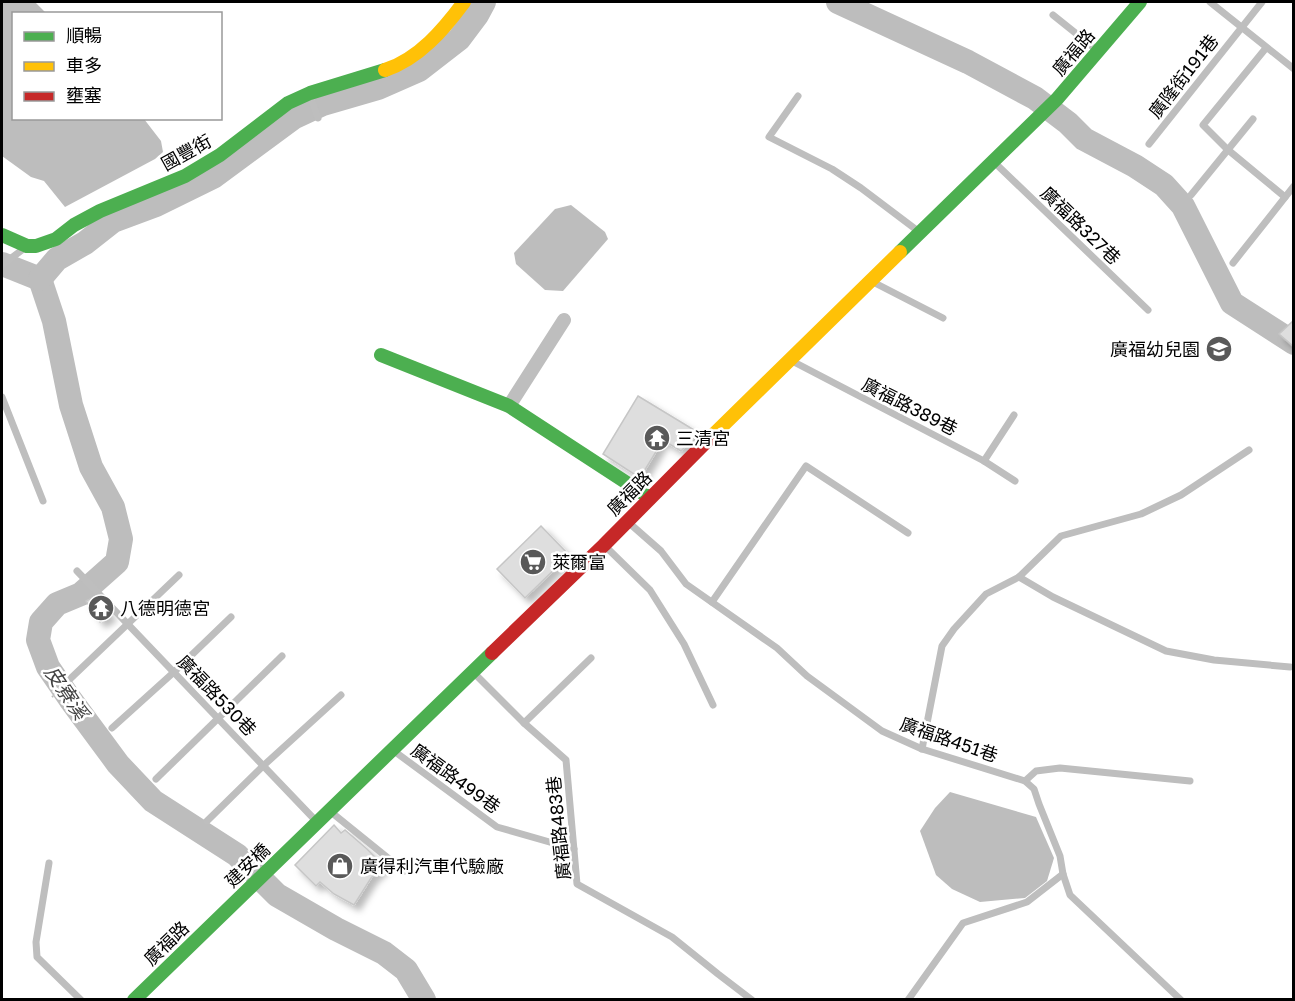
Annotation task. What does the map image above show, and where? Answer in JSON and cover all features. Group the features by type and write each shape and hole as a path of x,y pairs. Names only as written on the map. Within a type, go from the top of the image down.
{"street":[{"name":"國豐街","path":"25,248 56,239 74,225 100,211 185,176 220,156 288,103 310,93 394,67 418,52 436,36 464,2"},
{"name":"廣福路","path":"296,842 604,545 789,360 1057,99 1140,2"},
{"path":"2,235 25,248"},
{"path":"508,406 564,320"},
{"path":"381,355 508,406 650,498"},
{"name":"建安橋","path":"224,913 296,842"},
{"name":"廣福路","path":"134,999 224,913"}],"lane":[{"path":"1210,2 1293,68"},
{"name":"廣隆街191巷","path":"1149,144 1262,2"},
{"path":"1053,15 1098,51"},
{"path":"1266,48 1203,125 1227,149 1285,197"},
{"path":"310,93 318,118"},
{"path":"798,96 769,137 861,188 921,232"},
{"path":"1191,195 1253,119"},
{"name":"廣福路327巷","path":"993,161 1148,310"},
{"path":"1233,263 1293,186"},
{"path":"2,265 25,248"},
{"path":"871,281 943,318"},
{"name":"廣福路389巷","path":"789,360 984,461 1016,481"},
{"path":"2,396 43,501"},
{"path":"984,461 1014,415"},
{"path":"922,748 942,646 954,629 986,594 1019,577 1060,536 1141,514 1181,495 1249,450"},
{"path":"712,602 806,465 908,533"},
{"name":"廣福路451巷","path":"627,521 661,550 686,584 777,648 807,676 882,731 922,748 1025,781"},
{"path":"604,545 650,590 684,644 714,705"},
{"name":"廣福路530巷","path":"77,571 317,822"},
{"path":"70,680 179,575"},
{"path":"1019,577 1053,597 1166,651 1214,660 1290,667"},
{"path":"112,728 231,617"},
{"path":"156,779 282,656"},
{"path":"524,723 591,658"},
{"name":"廣福路483巷","path":"472,671 524,723 566,760 577,884 672,937 752,999"},
{"path":"207,821 341,695"},
{"name":"廣福路499巷","path":"392,750 497,826 574,849"},
{"path":"1181,999 1070,895 1060,856 1034,789 1025,781 1036,771 1060,768 1190,781"},
{"path":"329,810 404,871"},
{"path":"49,863 36,942 37,957 81,999"},
{"path":"908,999 963,923 1027,902 1063,874"}],"path":[{"path":"52,697 70,680"}],"shaded area":[{"path":"2,2 35,2 45,12 12,12 12,120 145,120 161,141 163,152 155,159 65,207 44,181 31,177 2,156"},
{"path":"571,205 605,232 608,239 563,291 545,290 516,264 514,253 555,209"},
{"path":"950,792 1036,817 1054,858 1047,881 1025,898 980,902 952,889 936,875 920,831 935,808"}],"building":[{"path":"1293,321 1293,346 1279,334"},
{"name":"三清宮","path":"638,396 699,433 681,451 663,440 640,478 603,454"},
{"name":"萊爾富","path":"541,526 569,555 525,598 497,569"},
{"name":"八德明德宮","path":"94,597 111,615 100,622 86,601"},
{"name":"廣得利汽車代驗廠","path":"334,825 341,833 345,830 384,866 371,878 354,905 334,894 320,882 316,886 295,865"}],"waterway":[{"path":"40,279 57,259 85,243 113,221 156,205 213,177 293,118 323,104 378,88 419,70 459,39 484,2"},
{"path":"838,2 968,62 1035,98 1068,123 1084,139 1135,166 1164,185 1183,206 1232,303 1294,343"},
{"name":"皮寮溪","path":"2,264 40,279"},
{"name":"皮寮溪","path":"40,279 54,321 71,405 91,467 113,507 121,539 117,562 81,594 57,604 41,622 38,640 48,667 118,764 153,801 237,855 277,895 384,953 406,970 424,1000"}],"traffic: fast":[{"path":"900,252 1057,99 1140,2"},
{"path":"2,235 27,246 36,246 56,239 74,225 100,211 185,176 220,155 288,103 310,93 385,70"},
{"path":"381,355 509,406 650,498"},
{"path":"134,1000 492,653"}],"traffic: slow":[{"path":"385,70 420,51 464,2"},
{"path":"709,439 900,252"}],"traffic: jam":[{"path":"492,653 709,439"}],"place":[{"name":"廣福幼兒園","path":"1219,349"},
{"name":"三清宮","path":"657,438"},
{"name":"萊爾富","path":"533,562"},
{"name":"八德明德宮","path":"101,608"},
{"name":"廣得利汽車代驗廠","path":"340,866"}]}
